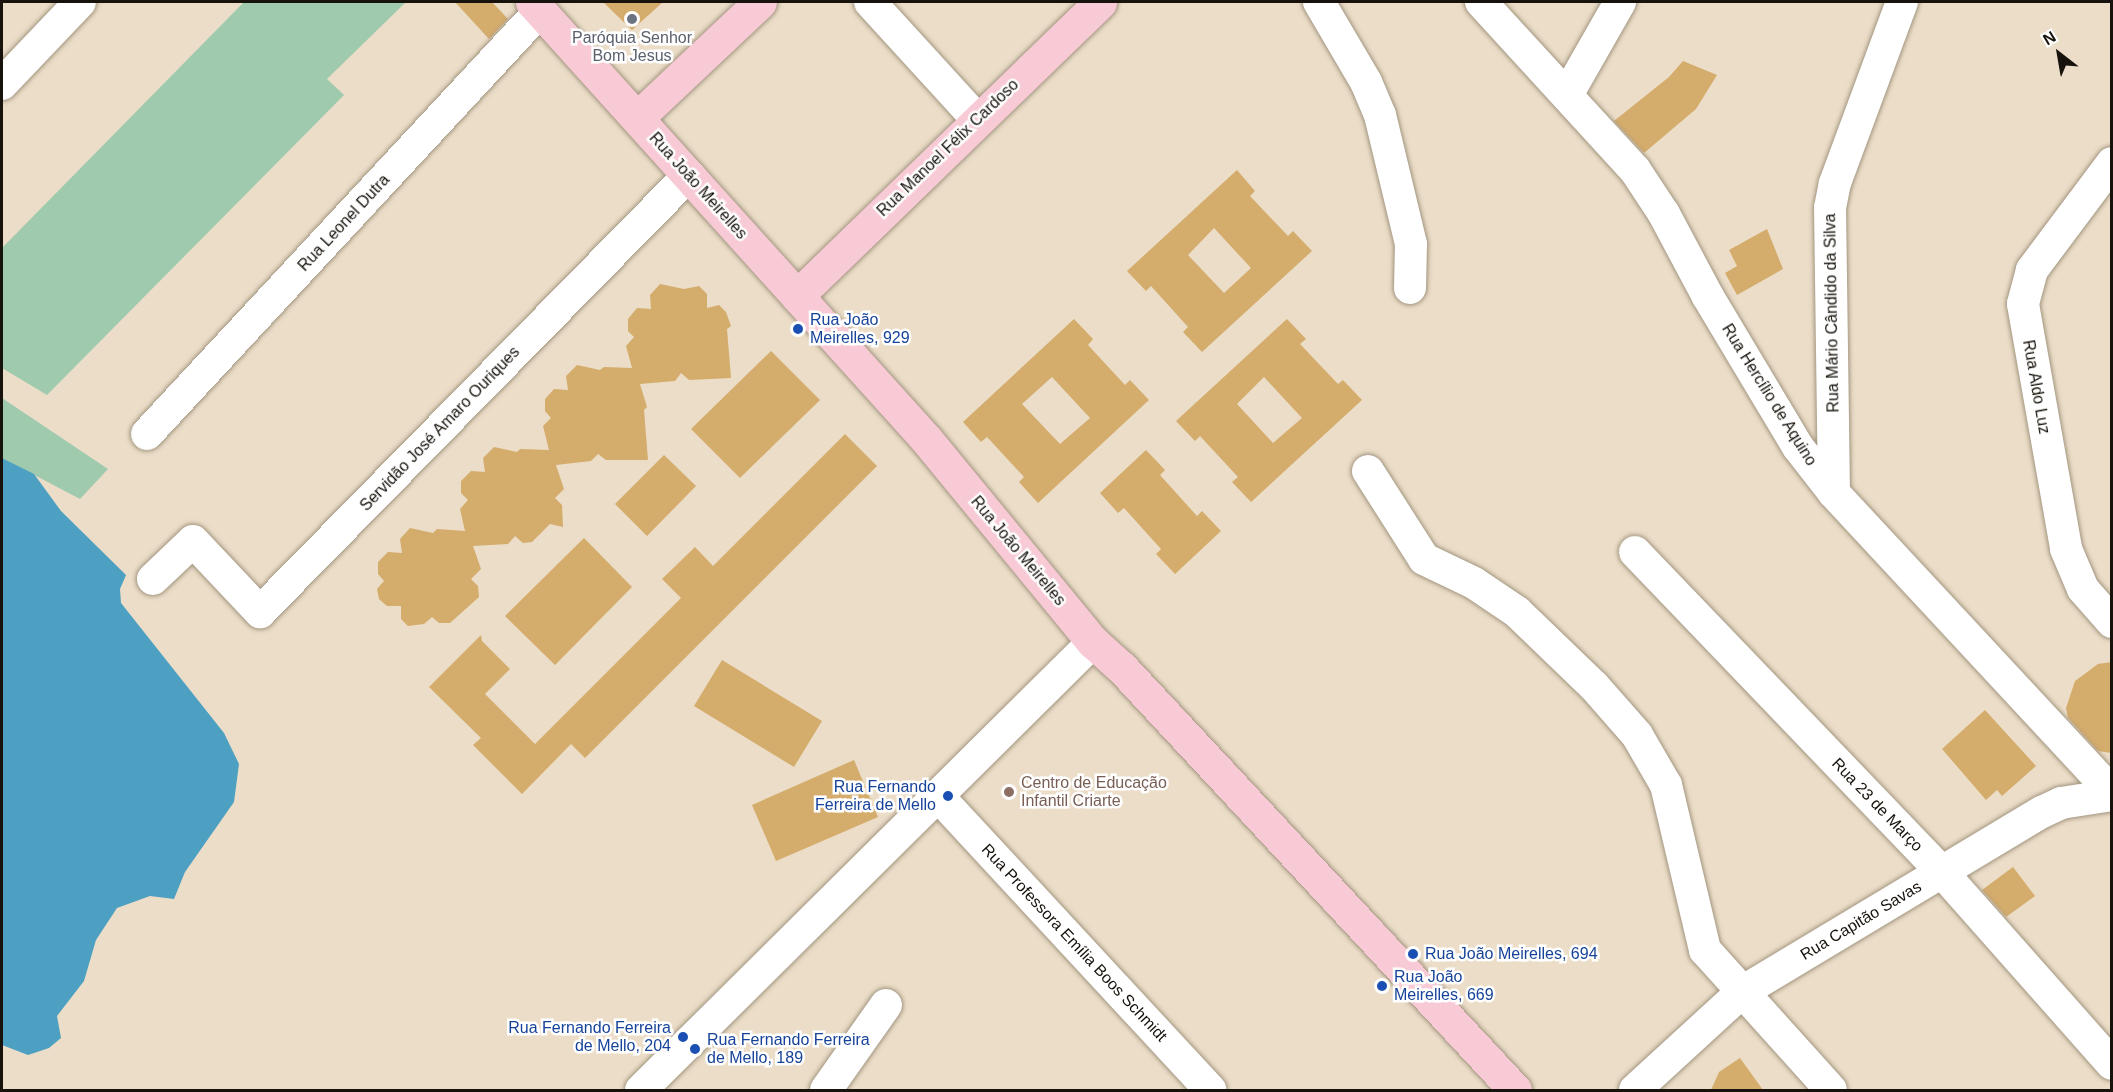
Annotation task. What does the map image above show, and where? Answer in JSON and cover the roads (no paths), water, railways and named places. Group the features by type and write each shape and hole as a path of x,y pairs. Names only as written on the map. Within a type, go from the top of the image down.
{"main road":[{"path":"637,118 760,2"},
{"name":"Rua Manoel Félix Cardoso","path":"797,296 1100,2"},
{"name":"Rua João Meirelles","path":"536,6 926,439 1093,642 1121,667 1507,1087"}],"street":[{"path":"2,84 80,2"},
{"path":"870,2 977,119"},
{"path":"1319,2 1366,82 1380,116 1411,244 1410,288"},
{"name":"Rua Hercílio de Aquino","path":"1481,2 1635,170 1664,214 1707,294 1798,447 1834,493 2112,793"},
{"path":"1567,95 1620,2"},
{"name":"Rua Mário Cândido da Silva","path":"1834,493 1830,208 1835,183 1902,2"},
{"name":"Rua Leonel Dutra","path":"147,434 536,6"},
{"name":"Rua Aldo Luz","path":"2112,163 2032,270 2023,304 2066,549 2082,589 2112,622"},
{"name":"Servidão José Amaro Ouriques","path":"153,579 194,541 260,612 689,175"},
{"path":"1368,471 1424,559 1474,583 1516,612 1594,686 1637,735 1666,785 1705,950 1831,1090"},
{"name":"Rua 23 de Março","path":"1635,552 1942,872 2112,1064"},
{"path":"641,1090 1093,642"},
{"name":"Rua Capitão Savas","path":"1635,1090 1742,992 2042,812 2061,803 2112,793"},
{"name":"Rua Professora Emília Boos Schmidt","path":"938,796 1210,1090"},
{"path":"826,1090 886,1005"}],"water":[{"path":"2,458 34,474 61,511 126,575 120,589 121,603 224,733 239,764 234,802 185,872 174,899 150,896 117,908 96,940 84,981 57,1016 61,1038 49,1048 28,1055 2,1045"}],"place":[{"name":"Paróquia Senhor Bom Jesus","path":"632,19"},
{"name":"Rua João Meirelles, 929","path":"798,329"},
{"name":"Centro de Educação Infantil Criarte","path":"1009,792"},
{"name":"Rua Fernando Ferreira de Mello","path":"948,796"},
{"name":"Rua João Meirelles, 694","path":"1413,954"},
{"name":"Rua João Meirelles, 669","path":"1382,986"},
{"name":"Rua Fernando Ferreira de Mello, 204","path":"683,1037"},
{"name":"Rua Fernando Ferreira de Mello, 189","path":"695,1049"}]}
